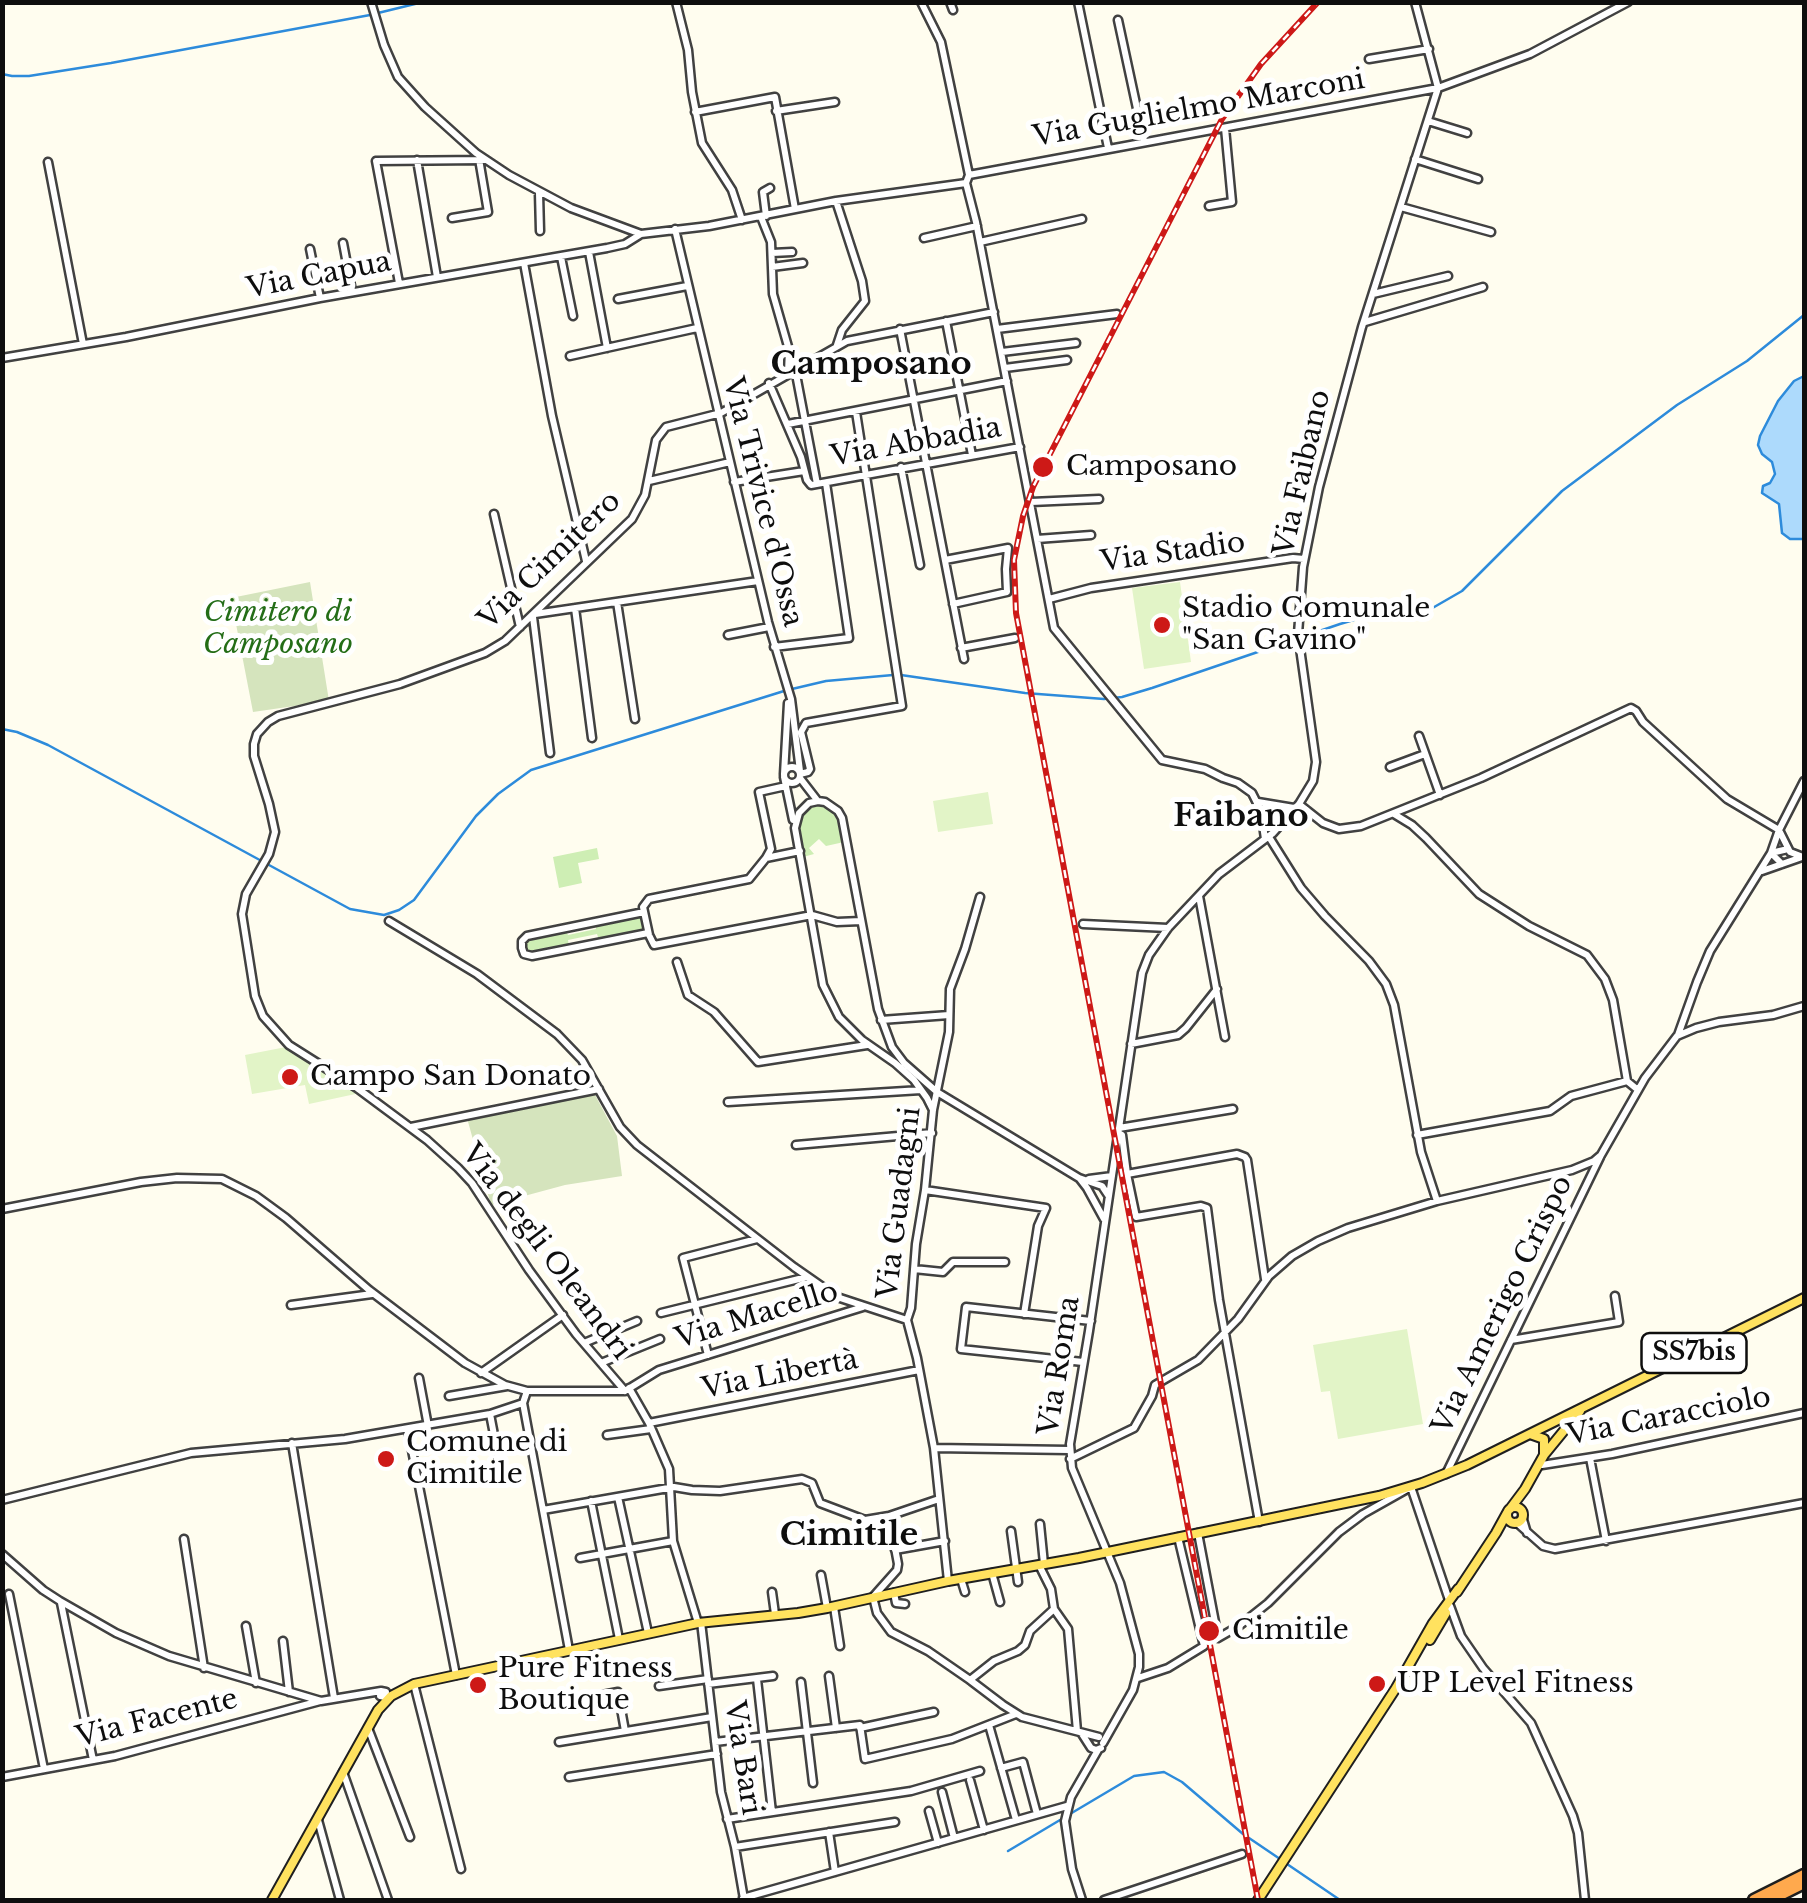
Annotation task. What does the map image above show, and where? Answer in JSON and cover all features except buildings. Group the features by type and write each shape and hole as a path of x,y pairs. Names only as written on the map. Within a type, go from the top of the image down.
{"highway":[{"path":"1754,1900 1804,1875"},
{"path":"1770,1900 1804,1883"}],"main road":[{"name":"SS7bis","path":"1260,1897 1509,1510 1582,1408 1804,1298"},
{"path":"272,1900 382,1697 414,1684 699,1622 831,1607 1379,1496 1446,1474 1582,1408"},
{"path":"1530,1434 1565,1429 1556,1421"},
{"path":"1530,1434 1544,1439 1543,1460"},
{"name":"SS7bis","path":"1496,1534 1518,1518 1525,1488"},
{"path":"1518,1508 1518,1518 1509,1520 1509,1510 1518,1508"},
{"name":"SS7bis","path":"1396,1688 1448,1617 1450,1603"},
{"name":"SS7bis","path":"1428,1634 1448,1617"}],"street":[{"path":"371,2 398,77 424,107 482,160 572,208 641,234"},
{"path":"676,2 688,50 702,144 732,190 742,220"},
{"path":"920,2 941,42 1054,628 1162,760 1238,782 1252,793 1267,838 1301,888 1386,984 1394,1005 1417,1134 1437,1201"},
{"path":"1078,2 1108,148"},
{"path":"1415,2 1438,88"},
{"name":"Via Guglielmo Marconi","path":"795,210 1438,88 1530,54 1628,2"},
{"path":"1118,20 1144,141"},
{"path":"1369,59 1429,49"},
{"name":"Via Faibano","path":"1121,1110 1142,973 1149,955 1168,928 1219,874 1267,838 1297,806 1313,781 1316,762 1299,638 1304,559 1364,322 1438,88"},
{"path":"695,112 774,98 795,210"},
{"path":"776,110 835,102"},
{"path":"1428,122 1467,133"},
{"path":"1209,206 1232,202 1225,128"},
{"path":"417,160 437,277"},
{"path":"400,284 376,161 482,160"},
{"path":"452,218 488,212 482,160"},
{"path":"1416,160 1478,179"},
{"path":"48,162 83,344"},
{"path":"770,188 763,192 763,217 770,237 774,303 805,421 849,638 774,647"},
{"path":"539,192 540,231"},
{"path":"836,202 865,301 842,330 837,345"},
{"path":"1400,206 1491,232"},
{"name":"Via Capua","path":"2,358 589,252 625,244 641,234 795,210"},
{"path":"980,242 1082,220"},
{"path":"924,238 977,226"},
{"name":"Via Trivice d'Ossa","path":"676,229 717,414 789,699"},
{"path":"343,244 352,292"},
{"path":"310,249 320,298"},
{"path":"589,252 607,348"},
{"path":"772,253 792,252"},
{"path":"561,257 573,316"},
{"path":"524,263 552,416 587,563"},
{"path":"772,267 804,263"},
{"path":"1372,294 1448,276"},
{"path":"618,299 688,286"},
{"path":"1364,322 1482,287"},
{"name":"Via Cimitero","path":"269,854 275,832 254,756 258,734 268,722 284,714 400,684 486,653 520,627 632,519 649,481 656,440 670,425 717,414 837,345 859,337 994,312"},
{"path":"997,329 1117,314"},
{"path":"946,321 972,455"},
{"path":"570,356 697,328"},
{"path":"900,328 964,659"},
{"path":"1002,352 1076,343"},
{"path":"1005,368 1067,360"},
{"path":"788,424 1007,381"},
{"name":"Via Abbadia","path":"770,383 808,484 1020,448"},
{"path":"784,775 792,783 810,769 800,732 806,723 902,706 856,412"},
{"path":"649,481 730,462"},
{"path":"902,467 920,565"},
{"path":"734,482 804,471"},
{"path":"1030,499 1098,498"},
{"path":"494,514 520,627"},
{"path":"1038,539 1091,536"},
{"path":"945,560 1008,548 1008,592 953,604"},
{"name":"Via Stadio","path":"1048,599 1091,588 1304,559"},
{"path":"550,753 533,614 758,582"},
{"path":"617,602 635,720"},
{"path":"575,608 592,738"},
{"path":"728,635 769,627"},
{"path":"962,648 1015,638"},
{"path":"789,699 800,774"},
{"path":"789,699 784,775 826,992 839,1017 894,1063 921,1090 933,1110"},
{"path":"1258,802 1297,806 1339,828 1361,826 1440,795 1631,708 1727,799 1779,830 1788,849 1804,857"},
{"path":"1419,736 1440,795"},
{"path":"1390,766 1425,754"},
{"path":"784,775 791,767 818,801"},
{"name":"Via Amerigo Crispo","path":"1446,1474 1601,1155 1638,1090 1676,1039 1710,951 1771,853 1804,781"},
{"path":"786,786 759,792 771,848 749,879 648,899 643,907 654,944 812,915 836,922 860,921"},
{"path":"795,828 797,816 809,803 830,804 841,816 881,1020 892,1047 904,1063 937,1092 1084,1181 1096,1196 1109,1196"},
{"path":"1394,814 1426,838 1478,894 1528,926 1587,955 1605,978 1613,1000 1627,1081 1638,1090"},
{"path":"1771,853 1788,849"},
{"path":"766,858 800,851"},
{"path":"1771,853 1783,864"},
{"name":"Via degli Oleandri","path":"269,854 246,894 242,914 255,996 263,1016 289,1045 410,1127 472,1183 529,1270 601,1364 627,1390 650,1426 669,1469 671,1487"},
{"path":"1761,871 1804,857"},
{"name":"Via Guadagni","path":"907,1320 933,1110 949,1032 950,989 980,896"},
{"path":"1199,896 1225,1037"},
{"path":"644,912 527,936 522,948 524,954 532,956 648,933"},
{"path":"389,921 477,974 557,1034 582,1060 620,1127 637,1145 837,1298 864,1307"},
{"path":"1083,924 1168,928"},
{"path":"677,962 688,996 714,1012 758,1062 868,1045"},
{"path":"1131,1044 1178,1035 1218,987"},
{"path":"1676,1039 1704,1025 1773,1015 1804,1006"},
{"path":"881,1020 949,1016"},
{"path":"1417,1134 1550,1111 1571,1096 1627,1081"},
{"path":"410,1127 599,1088"},
{"path":"728,1102 921,1090"},
{"path":"1234,1109 1119,1130 1136,1216 1207,1208 1259,1522"},
{"name":"Via Roma","path":"1121,1110 1070,1455 1120,1583 1139,1654 1138,1678"},
{"path":"796,1145 932,1133"},
{"path":"1128,1174 1237,1154 1245,1157 1266,1281"},
{"path":"934,1448 1070,1455 1134,1428 1155,1385 1198,1360 1292,1256 1348,1228 1437,1201 1572,1170 1601,1155"},
{"path":"1084,1181 1112,1176"},
{"path":"2,1209 142,1182 176,1178 222,1180 256,1196 286,1218 371,1292 482,1374 527,1391 627,1390"},
{"path":"1084,1181 1105,1222"},
{"path":"925,1190 1046,1208 1038,1226 1024,1314"},
{"path":"708,1356 684,1258 758,1239"},
{"path":"914,1269 943,1272 953,1262 1005,1262"},
{"path":"661,1313 808,1277"},
{"path":"291,1305 371,1292"},
{"path":"1510,1340 1618,1322 1615,1296"},
{"name":"Via Macello","path":"627,1390 659,1370 864,1307 907,1320"},
{"path":"1084,1362 961,1349 966,1308 1090,1321"},
{"path":"482,1374 563,1315"},
{"path":"584,1343 637,1320"},
{"path":"907,1320 934,1448 948,1581"},
{"path":"601,1364 660,1339"},
{"name":"Via Libertà","path":"607,1435 920,1370"},
{"path":"419,1378 428,1426"},
{"path":"449,1396 508,1385"},
{"path":"527,1391 523,1403 569,1650"},
{"path":"2,1500 191,1453 344,1440 490,1414 523,1403"},
{"name":"Via Caracciolo","path":"1543,1460 1590,1458 1804,1413"},
{"path":"490,1414 502,1476"},
{"path":"408,1430 456,1675"},
{"path":"292,1443 334,1698"},
{"path":"1590,1458 1606,1540"},
{"path":"543,1510 671,1487 720,1491 804,1479 812,1483 820,1503 865,1520 940,1499"},
{"name":"Via Bari","path":"671,1487 673,1541 699,1622 716,1754 744,1899"},
{"path":"1198,1534 1218,1638 1268,1603 1339,1532 1410,1487 1450,1603"},
{"path":"618,1497 648,1633"},
{"path":"591,1502 619,1639"},
{"path":"1518,1518 1528,1534 1543,1546 1555,1549 1804,1503"},
{"path":"889,1516 896,1570 873,1597 877,1613 891,1632 928,1652 1017,1714 1079,1733 1095,1743"},
{"path":"1040,1524 1042,1565 1054,1609 1068,1629 1079,1733"},
{"path":"1011,1531 1018,1582"},
{"path":"1082,1900 1065,1820 1067,1806 1089,1766 1095,1743 1109,1731 1138,1678 1168,1668 1204,1646 1178,1537"},
{"path":"184,1539 204,1668"},
{"path":"580,1558 673,1541"},
{"path":"896,1550 944,1541"},
{"path":"2,1554 60,1601 168,1656 321,1700"},
{"path":"992,1573 1000,1602"},
{"path":"820,1575 840,1646"},
{"path":"961,1579 965,1592"},
{"path":"772,1592 775,1614"},
{"path":"894,1593 896,1603 905,1604"},
{"path":"8,1594 44,1770"},
{"path":"60,1601 93,1760"},
{"path":"970,1680 994,1661 1018,1651 1030,1631 1054,1609"},
{"path":"1448,1617 1484,1668 1531,1723 1578,1834 1585,1900"},
{"path":"1438,1627 1450,1625 1462,1636"},
{"path":"246,1626 256,1683"},
{"path":"283,1641 289,1692"},
{"path":"659,1686 773,1676"},
{"path":"829,1676 836,1728"},
{"path":"757,1679 772,1812"},
{"path":"801,1682 813,1783"},
{"path":"414,1684 462,1869"},
{"name":"Via Facente","path":"2,1777 93,1760 321,1700 382,1697 398,1692"},
{"path":"555,1704 618,1692 625,1731"},
{"path":"715,1742 860,1727 934,1712"},
{"path":"860,1727 865,1759 952,1739 1017,1714"},
{"path":"558,1742 712,1717"},
{"path":"988,1725 1016,1820"},
{"path":"368,1726 410,1837"},
{"path":"568,1777 716,1754"},
{"path":"1001,1768 1023,1762 1037,1814"},
{"path":"343,1771 388,1900"},
{"path":"727,1819 910,1791 980,1771"},
{"path":"970,1780 984,1830"},
{"path":"942,1792 954,1838"},
{"path":"744,1899 1067,1806"},
{"path":"929,1811 938,1842"},
{"path":"317,1818 340,1900"},
{"path":"735,1847 894,1822"},
{"path":"829,1832 835,1872"},
{"path":"1104,1900 1242,1854"}],"green space":[{"name":"Cimitero di Camposano","path":"310,582 329,701 253,712 231,598"},
{"name":"Stadio Comunale \"San Gavino\"","path":"1180,582 1191,662 1144,669 1132,588"},
{"path":"988,792 993,824 938,832 933,801"},
{"path":"816,804 827,805 835,812 844,842 826,846 819,839 809,848 814,854 803,857 797,827 801,814"},
{"path":"597,848 599,859 578,863 582,883 559,888 553,857"},
{"path":"642,916 645,930 599,940 597,934 531,953 525,948 530,938 566,931 568,935"},
{"name":"Campo San Donato","path":"286,1047 360,1093 309,1104 305,1085 252,1094 245,1055"},
{"path":"594,1093 617,1136 622,1176 565,1185 491,1205 467,1118"},
{"path":"1407,1329 1423,1424 1338,1439 1330,1391 1321,1392 1313,1345"}],"water":[{"path":"1804,376 1804,539 1790,539 1782,533 1779,504 1762,493 1763,486 1775,474 1772,462 1758,445 1778,401 1794,381"}],"waterway":[{"path":"378,13 423,2"},
{"path":"2,74 29,76 111,63 370,15"},
{"path":"901,675 1025,693 1122,697 1364,617 1429,610 1462,591 1562,491 1677,405 1747,361 1804,315"},
{"path":"792,689 826,681 893,675"},
{"path":"2,729 48,745 350,909 384,915 414,900 476,816 531,770 784,691"},
{"path":"1070,1814 1134,1776 1164,1772 1182,1782 1243,1834"},
{"path":"1008,1851 1060,1820"},
{"path":"1249,1838 1280,1859"},
{"path":"1287,1864 1340,1900"}],"railway":[{"path":"1258,1900 1016,613 1014,560 1033,487 1222,119 1261,64 1318,2"}],"place":[{"name":"Camposano","path":"1043,467"},
{"name":"Stadio Comunale \"San Gavino\"","path":"1162,625"},
{"name":"Campo San Donato","path":"290,1077"},
{"name":"Comune di Cimitile","path":"386,1459"},
{"name":"Cimitile","path":"1209,1631"},
{"name":"UP Level Fitness","path":"1377,1684"},
{"name":"Pure Fitness Boutique","path":"478,1685"}],"district":[{"name":"Camposano","path":"871,365"},
{"name":"Faibano","path":"1241,817"},
{"name":"Cimitile","path":"849,1536"}]}
